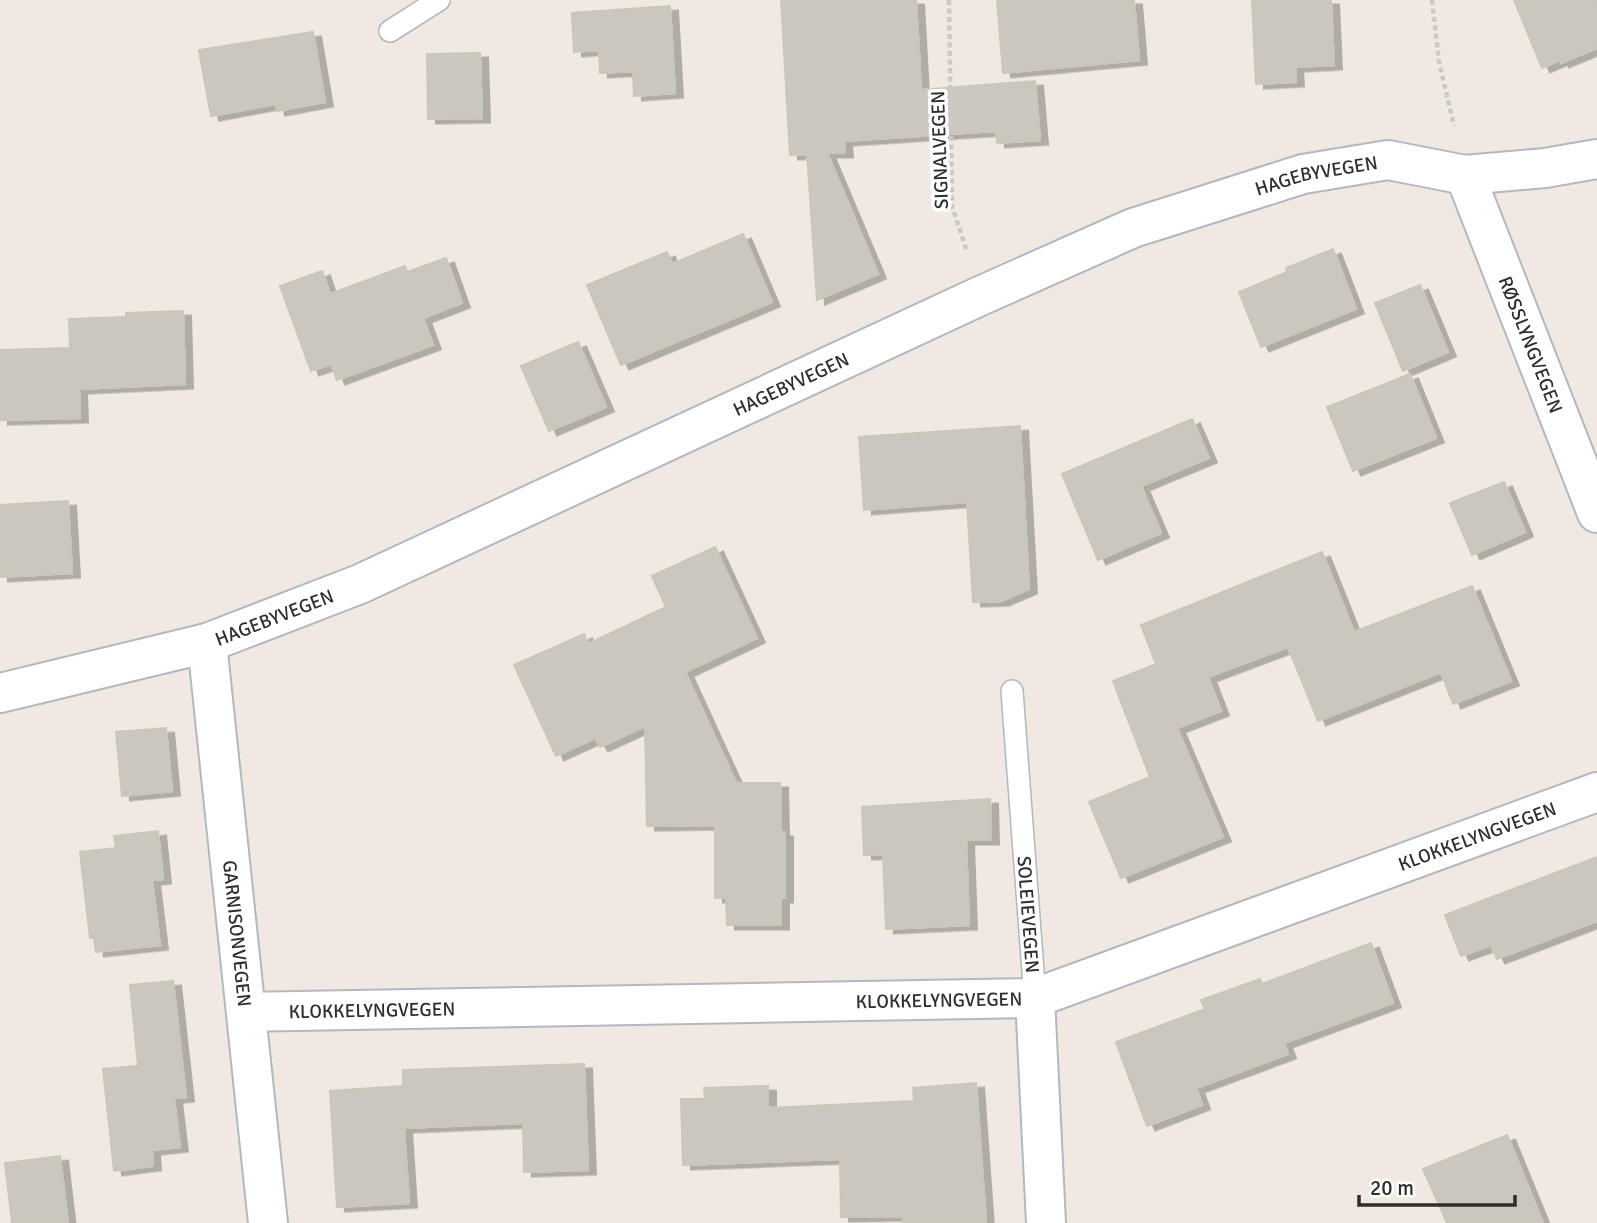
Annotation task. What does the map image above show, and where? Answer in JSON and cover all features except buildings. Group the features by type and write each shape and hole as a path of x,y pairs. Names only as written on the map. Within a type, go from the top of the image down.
{"street":[{"name":"HAGEBYVEGEN","path":"0,693 207,643 360,584 980,296 1133,228 1303,174 1388,160 1465,175 1545,168 1597,159"},
{"name":"RØSSLYNGVEGEN","path":"1465,175 1597,513"},
{"name":"GARNISONVEGEN","path":"207,643 268,1223"},
{"name":"KLOKKELYNGVEGEN","path":"246,1012 1035,998 1597,792"},
{"name":"SOLEIEVEGEN","path":"1035,998 1046,1223"}],"lane":[{"path":"390,31 439,0"},
{"name":"SOLEIEVEGEN","path":"1012,691 1035,998"}],"path":[{"name":"SIGNALVEGEN","path":"949,0 952,206 980,296"},
{"path":"1432,0 1438,62 1465,175"}]}
